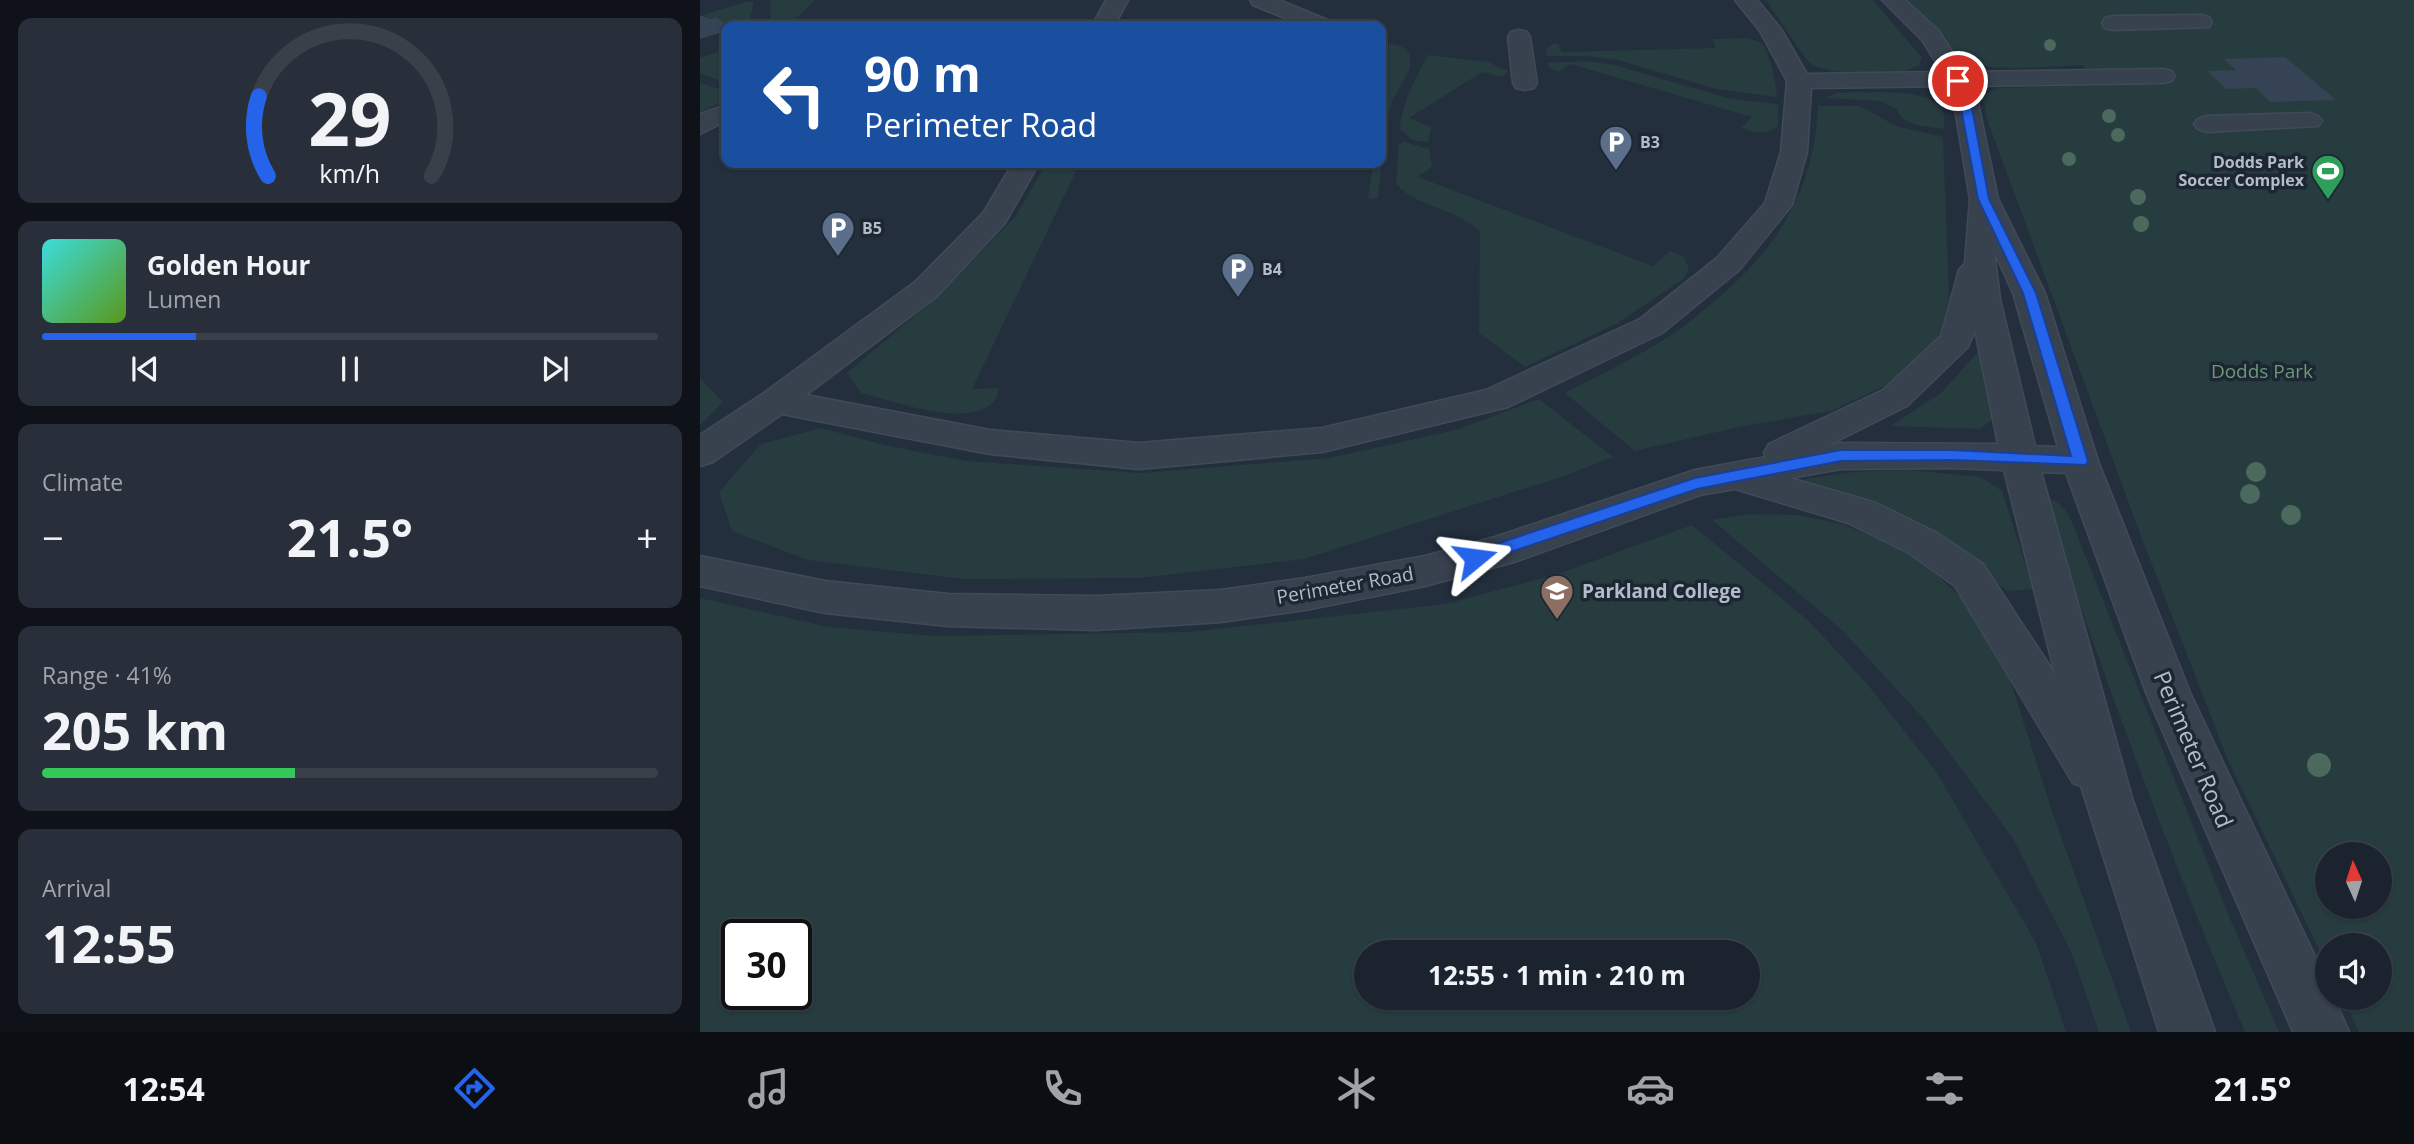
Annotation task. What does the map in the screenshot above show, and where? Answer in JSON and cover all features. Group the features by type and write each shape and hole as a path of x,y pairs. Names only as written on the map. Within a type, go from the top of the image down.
{"street":[{"path":"1106,21 1117,0"},
{"path":"1261,0 1310,21"},
{"path":"776,401 990,442 1139,456 1322,440 1496,399 1651,326 1728,264 1778,205 1794,152 1800,81 1770,29 1746,0"},
{"name":"Perimeter Road","path":"1894,0 1930,35 1958,81 1966,103 1984,199 2029,293 2080,461 2169,695 2320,1032"},
{"path":"2113,23 2201,22"},
{"path":"1519,37 1525,83"},
{"path":"1800,81 1958,81 2163,76"},
{"path":"700,126 704,121 721,115"},
{"path":"2207,124 2309,121"},
{"path":"700,453 776,401 926,289 995,217 1023,168"},
{"name":"Perimeter Road","path":"1984,199 1979,251 1984,299 2019,457 2108,798 2188,1032"},
{"path":"1735,476 1895,398 1956,340 1979,251"},
{"name":"Perimeter Road","path":"700,571 825,597 948,610 1096,613 1222,606 1305,594 1425,571 1500,551 1686,486 1841,456 2019,457 2080,461"},
{"path":"1735,476 1862,513 1923,543 1969,575 2108,798"}],"green space":[{"path":"770,0 815,0 793,21 771,21"},
{"path":"1766,0 1873,0 1922,58 1918,66 1908,70 1881,74 1848,73 1820,68 1807,60"},
{"name":"Dodds Park","path":"1905,0 2414,0 2414,1032 2359,1032 2349,1010 2392,1010 2392,933 2315,933 2315,941 2228,760 2141,536 1988,122 1982,95 2000,88 2099,85 2083,65 2020,68 1971,64 1954,54 1921,14"},
{"path":"745,2 754,2 749,21 722,21 703,15"},
{"path":"1748,38 1762,43 1772,69 1777,97 1717,89 1614,59 1547,56 1546,49 1552,44 1558,44 1562,52 1715,48 1713,39"},
{"path":"1389,44 1405,48 1410,57 1409,69 1394,97 1386,129 1386,66"},
{"path":"721,51 721,81 700,73 700,58"},
{"path":"1428,55 1488,62 1508,71 1502,77 1482,72 1409,118 1431,127 1428,142 1412,140 1400,129 1406,100"},
{"path":"1588,61 1614,65 1731,99 1778,104 1778,126 1761,133 1751,131 1741,128 1752,117 1570,64 1558,72 1549,68 1547,63"},
{"path":"700,83 721,89 721,102 700,113"},
{"path":"1894,92 1930,99 1939,105 1944,113 1944,129 1916,125 1903,119 1896,109 1880,101 1825,98 1836,93"},
{"path":"1818,106 1860,106 1896,126 1943,137 1949,298 1938,342 1893,382 1831,411 1743,426 1635,451 1565,393 1678,331 1752,266 1786,220 1799,194 1815,138"},
{"path":"1404,142 1429,149 1432,166 1418,177 1653,266 1670,251 1684,257 1689,269 1683,279 1616,324 1525,367 1479,333 1480,232 1460,217 1415,199 1396,184 1399,145"},
{"path":"1044,168 1078,168 972,389 1000,388 994,402 980,410 947,413 861,393 847,373 936,298 1015,217"},
{"path":"1372,168 1381,168 1378,198 1368,199"},
{"path":"1980,350 1993,419 1980,429 1891,426 1941,393"},
{"path":"700,378 723,402 700,425"},
{"path":"1539,399 1613,457 1567,475 1304,559 1140,578 963,579 808,560 732,531 719,492 761,444 821,428 884,445 966,461 1141,473 1330,458 1456,430"},
{"path":"1910,470 1981,477 2002,491 2033,589 2007,591 1935,534 1875,502 1801,487 1804,479 1854,472"},
{"path":"2044,499 2060,505 2071,520 2228,914 2279,1032 2245,1032 2139,767"},
{"path":"1748,514 1797,515 1842,524 1898,547 1938,576 1975,611 2001,652 2053,814 2131,1032 2099,1032 2072,954 2012,837 1923,718 1842,630 1712,520"},
{"path":"1692,525 1809,621 1867,684 1935,770 2036,943 2066,1032 700,1032 700,598 829,627 935,636 1189,632 1445,604 1558,574"}],"building":[{"path":"700,15 710,19 716,17 722,21 721,33 700,39"},
{"path":"2285,57 2336,100 2270,102 2256,88 2226,89 2207,71 2236,70 2224,59"}],"place":[{"name":"B3","path":"1616,172"},
{"name":"Dodds Park Soccer Complex","path":"2328,201"},
{"name":"B5","path":"838,258"},
{"name":"B4","path":"1238,299"},
{"name":"Parkland College","path":"1557,621"}],"route":[{"path":"1475,558 1695,483 1841,456 1952,455 2080,461 2029,293 1984,199 1966,103 1958,81"}]}
